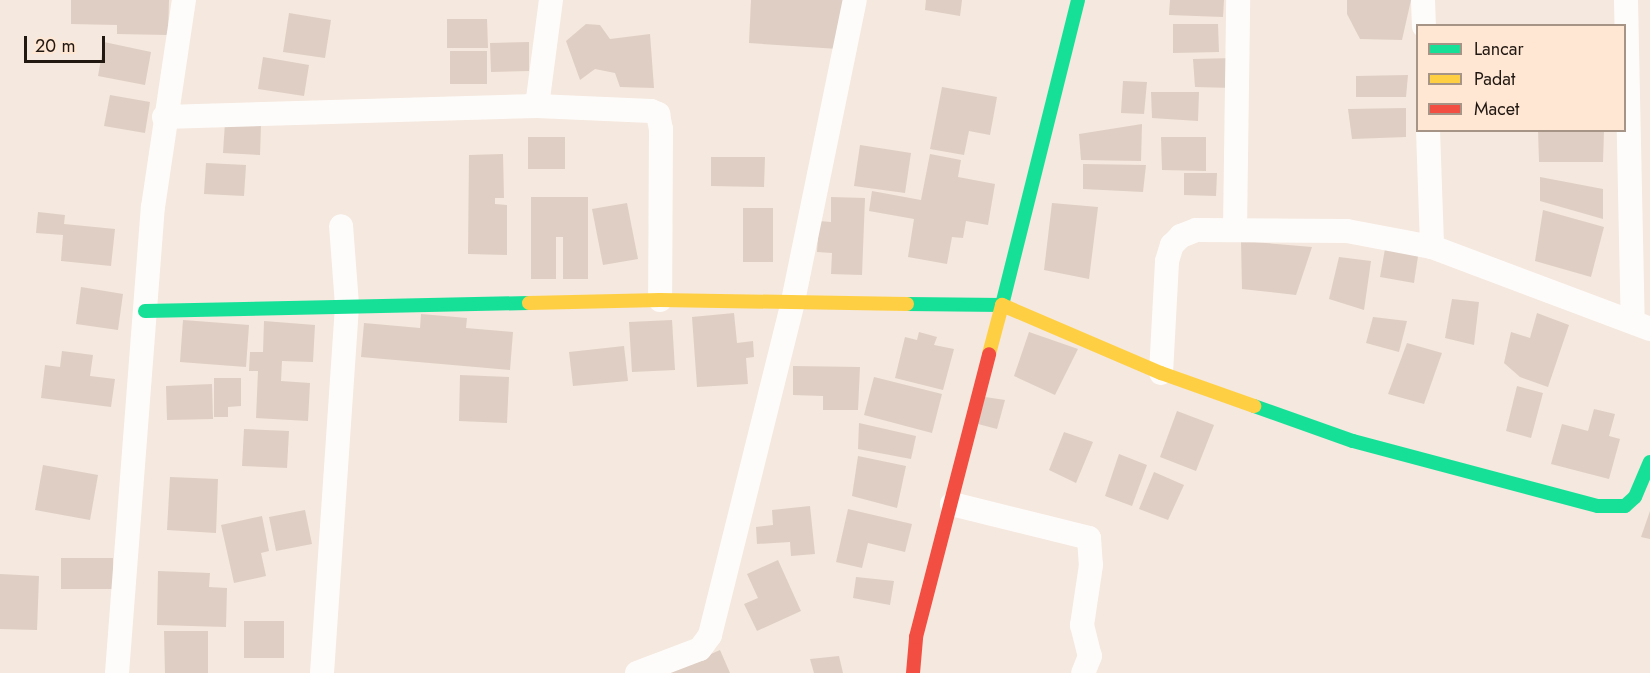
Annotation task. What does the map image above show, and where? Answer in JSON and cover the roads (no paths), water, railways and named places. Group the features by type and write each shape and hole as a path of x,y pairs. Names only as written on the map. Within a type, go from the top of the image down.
{"street":[{"path":"117,673 145,311 164,117 184,0"},
{"path":"537,106 552,0"},
{"path":"637,673 700,649 710,635 794,301 855,0"},
{"path":"913,673 916,637 952,504 1078,0"},
{"path":"1235,229 1238,0"},
{"path":"1424,0 1424,24"},
{"path":"1161,373 1167,261 1172,245 1181,236 1196,230 1347,231 1432,247 1641,326 1626,0"},
{"path":"164,117 537,106 651,111 658,114 661,129 660,300"},
{"path":"1428,132 1432,247"},
{"path":"322,673 347,306 341,226"},
{"path":"145,311 660,300 1002,305 1161,373 1353,441 1598,506 1624,506 1635,497 1650,462"},
{"path":"952,504 1089,538 1091,565 1082,625 1090,656 1083,673"}]}
